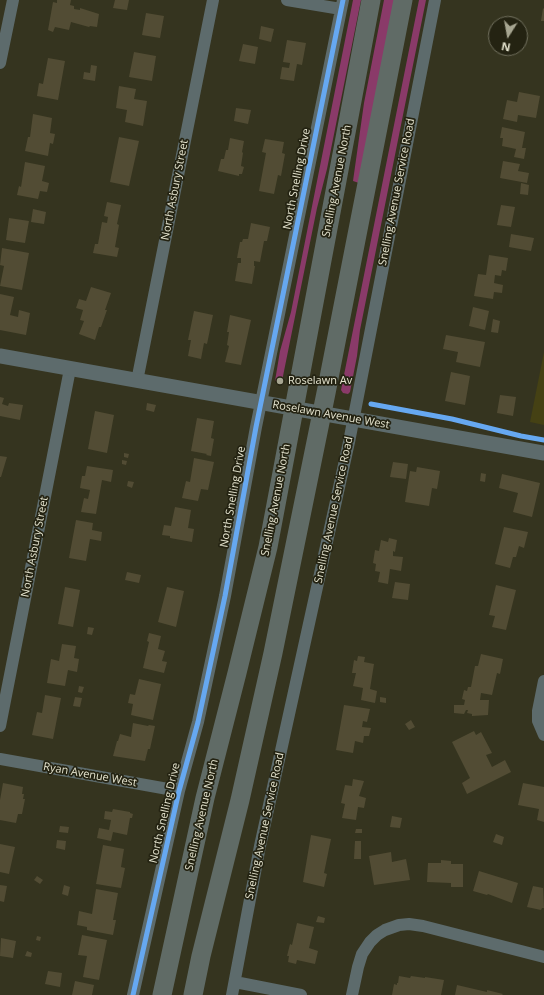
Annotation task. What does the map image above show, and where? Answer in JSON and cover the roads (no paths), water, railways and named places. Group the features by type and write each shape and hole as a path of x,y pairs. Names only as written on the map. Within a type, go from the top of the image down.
{"main road":[{"name":"Snelling Avenue North","path":"162,995 205,798 268,547 371,0"},
{"path":"193,995 240,800 273,654 322,414 403,0"}],"street":[{"path":"0,63 13,0"},
{"name":"North Asbury Street","path":"137,381 213,0"},
{"path":"287,0 342,5"},
{"name":"Snelling Avenue Service Road","path":"232,995 260,846 349,442 435,0"},
{"name":"North Snelling Drive","path":"133,995 180,790 198,722 225,596 261,403 342,5"},
{"name":"Roselawn Avenue West","path":"0,356 544,453"},
{"name":"North Asbury Street","path":"0,726 70,369"},
{"path":"544,681 538,716 539,726 544,735"},
{"name":"Ryan Avenue West","path":"0,759 180,790"},
{"path":"352,995 362,954 370,942 385,930 399,925 409,924 423,926 544,957"},
{"path":"235,982 301,995"}],"place":[{"name":"Roselawn Av","path":"280,381"}]}
